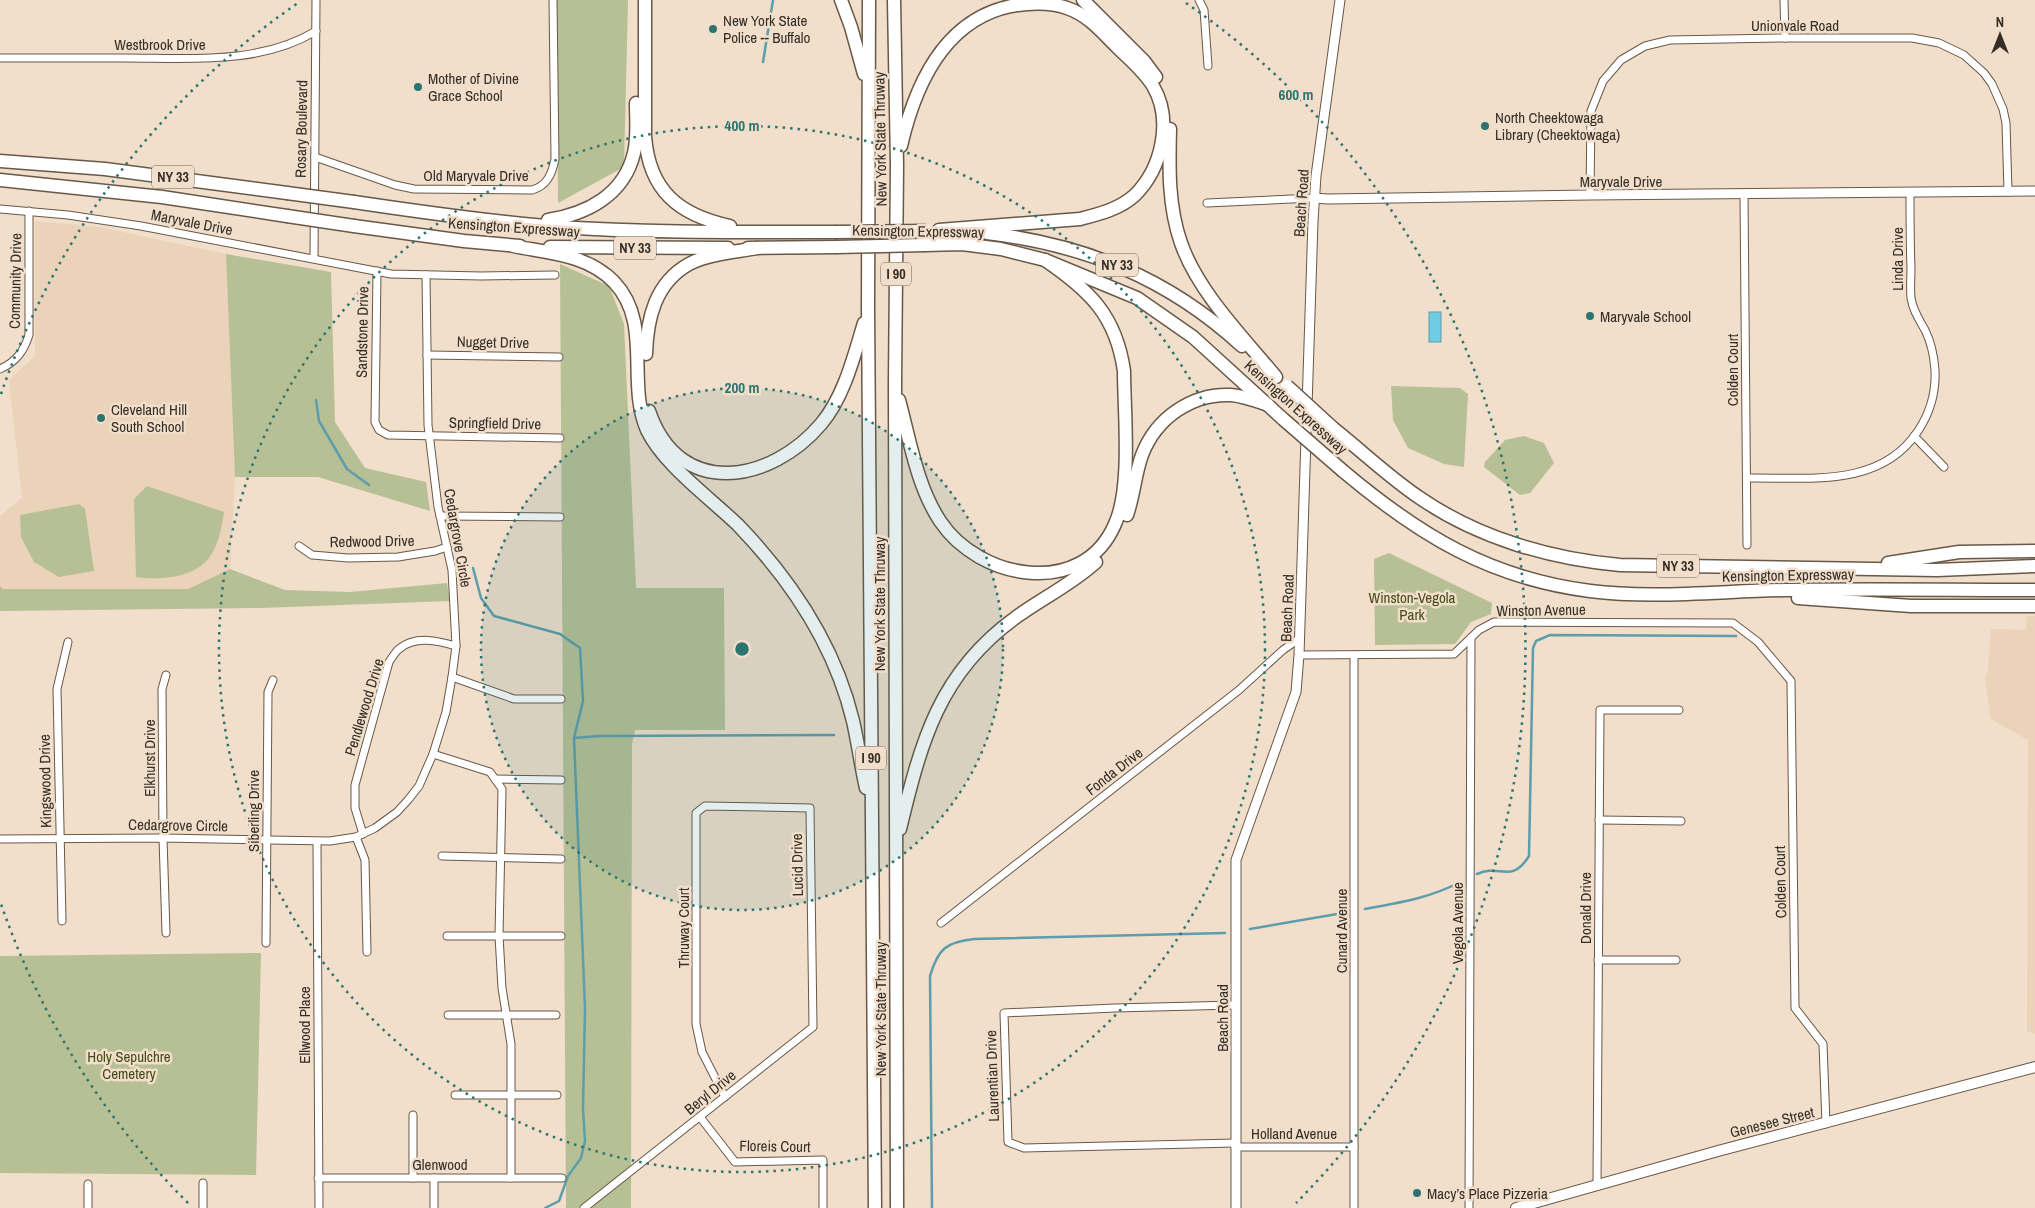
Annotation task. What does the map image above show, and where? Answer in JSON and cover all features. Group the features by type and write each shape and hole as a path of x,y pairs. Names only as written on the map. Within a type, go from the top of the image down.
{"highway":[{"path":"528,224 564,218 592,208 614,190 630,167 636,141 638,0"},
{"path":"644,0 646,152 657,182 673,202 700,218 757,232"},
{"path":"841,0 859,54 869,99"},
{"name":"New York State Thruway","path":"868,0 868,308 875,1208"},
{"name":"New York State Thruway","path":"894,0 897,165 895,383 897,1208"},
{"path":"1083,0 1144,61 1163,88 1170,118 1170,192 1181,244 1210,296 1276,376"},
{"path":"897,165 908,117 924,77 936,58 965,27 985,14 1003,8 1037,3 1061,6 1077,12 1092,22 1143,73 1153,86 1163,118 1161,143 1149,176 1127,201 1101,214 1080,219 939,230"},
{"name":"Kensington Expressway","path":"0,161 105,169 528,224 630,230 757,232 939,230 1023,237 1072,249 1145,277 1180,296 1209,318 1334,429 1420,498 1444,513 1495,537 1547,553 1598,563 1620,565 1937,570 2035,566"},
{"name":"Kensington Expressway","path":"0,180 153,196 464,242 513,246 756,248 962,244 1001,249 1045,260 1137,298 1193,337 1371,495 1415,527 1463,554 1506,572 1559,586 1632,594 2035,590"},
{"path":"513,246 575,258 588,263 607,275 623,292 636,325 639,392 642,414 648,431 670,461 765,553 801,601 837,672 853,720 872,819"},
{"path":"756,248 689,264 667,283 657,297 651,311 646,337 646,393 648,407 652,420 668,446 696,468 727,474 746,472 776,461 807,439 822,423 832,408 852,362 868,308"},
{"path":"895,383 924,489 942,524 964,546 980,558 999,566 1035,573 1057,571 1071,567 1093,554 1110,534 1115,524 1123,495 1124,370 1115,334 1098,304 1073,279 1045,260"},
{"path":"895,849 918,756 942,699 955,678 992,636 1092,564 1107,551 1124,525 1142,456 1158,427 1193,401 1213,396 1232,395 1268,405"},
{"path":"1836,568 1959,552 2035,551"},
{"path":"1718,592 1911,606 2035,606"}],"main road":[{"name":"Genesee Street","path":"1516,1208 1718,1151 1826,1124 2035,1067"}],"street":[{"name":"Rosary Boulevard","path":"314,258 316,0"},
{"name":"Old Maryvale Drive","path":"315,157 414,190 532,190 541,188 548,181 554,159 553,0"},
{"path":"1199,0 1204,10 1208,66"},
{"name":"Beach Road","path":"1236,1208 1236,860 1296,692 1300,655 1314,198 1340,0"},
{"path":"1784,0 1785,38"},
{"name":"Westbrook Drive","path":"0,58 227,57 272,50 300,40 316,31"},
{"name":"Unionvale Road","path":"1590,195 1591,112 1603,81 1621,60 1645,46 1670,40 1785,38 1912,38 1939,43 1964,55 1988,79 1999,96 2004,109 2008,192"},
{"name":"Maryvale Drive","path":"1207,203 1314,198 1328,200 1590,195 2035,191"},
{"name":"Linda Drive","path":"1747,478 1839,477 1860,474 1890,459 1914,436 1928,412 1933,395 1935,370 1930,342 1916,316 1911,297 1910,192"},
{"name":"Colden Court","path":"1744,194 1747,545"},
{"name":"Maryvale Drive","path":"0,209 68,215 133,225 378,271"},
{"name":"Community Drive","path":"0,369 15,360 21,353 28,335 29,211"},
{"name":"Sandstone Drive","path":"429,435 388,435 379,430 375,422 378,271 391,274 555,275"},
{"name":"Cedargrove Circle","path":"0,839 163,838 317,842 359,835 387,821 419,786 433,754 446,712 456,646 452,570 440,516 429,435 426,274"},
{"name":"Nugget Drive","path":"427,355 559,357"},
{"name":"Springfield Drive","path":"429,435 560,438"},
{"path":"1914,436 1944,467"},
{"path":"440,516 560,517"},
{"name":"Redwood Drive","path":"299,546 312,555 348,558 398,557 447,547"},
{"name":"Winston Avenue","path":"1300,655 1454,654 1479,630 1494,622 1732,623 1758,642"},
{"name":"Fonda Drive","path":"941,923 1239,690 1283,650 1300,638"},
{"name":"Vegola Avenue","path":"1469,1208 1471,638"},
{"name":"Pendlewood Drive","path":"367,952 365,860 355,808 355,785 389,662 399,649 412,643 430,640 456,646"},
{"name":"Kingswood Drive","path":"62,921 57,689 68,642"},
{"name":"Colden Court","path":"1758,642 1791,681 1795,1008 1823,1044 1826,1124"},
{"name":"Cunard Avenue","path":"1354,655 1354,1208"},
{"name":"Elkhurst Drive","path":"166,675 162,689 166,933"},
{"path":"452,677 514,699 561,699"},
{"name":"Siberling Drive","path":"266,943 268,692 273,680"},
{"name":"Donald Drive","path":"1597,1185 1600,710 1679,710"},
{"path":"433,754 490,772 502,789 499,858 499,936 502,988 511,1044 511,1178"},
{"path":"495,779 561,780"},
{"name":"Thruway Court","path":"725,1097 702,1052 696,1024 696,813 705,806 755,808"},
{"name":"Lucid Drive","path":"755,808 810,808 812,976"},
{"path":"1599,820 1681,821"},
{"name":"Ellwood Place","path":"317,842 319,1208"},
{"path":"442,856 561,859"},
{"path":"447,936 561,936"},
{"path":"1598,960 1676,960"},
{"name":"Beryl Drive","path":"584,1208 813,1026 812,976"},
{"name":"Laurentian Drive","path":"1236,1006 1115,1008 1004,1013 1008,1142 1024,1148 1236,1145"},
{"path":"448,1015 556,1016"},
{"path":"455,1095 557,1095"},
{"path":"413,1115 413,1178"},
{"name":"Floreis Court","path":"700,1117 735,1162 823,1160 823,1208"},
{"name":"Holland Avenue","path":"1236,1145 1354,1147"},
{"name":"Glenwood","path":"318,1178 562,1178"},
{"path":"434,1178 434,1208"},
{"path":"203,1183 203,1208"},
{"path":"88,1184 88,1208"}],"shaded area":[{"path":"35,221 99,227 226,254 235,477 230,569 188,589 3,589 0,586 0,516 22,498 9,380 35,356"},
{"path":"2027,616 2035,616 2035,1034 2027,1031 2028,740 1991,719 1985,678 1988,670 1991,629 2026,630"}],"green space":[{"path":"557,0 628,0 624,167 558,203"},
{"path":"226,254 331,272 335,422 365,468 426,482 430,511 318,477 235,477"},
{"path":"560,264 609,286 624,324 636,588 724,588 725,730 635,730 632,744 631,1208 566,1208"},
{"path":"1391,386 1460,388 1468,394 1464,467 1444,464 1408,448 1393,420"},
{"path":"1524,436 1544,443 1554,463 1530,493 1520,495 1484,467 1485,462 1505,440"},
{"path":"147,486 224,512 221,530 214,549 208,559 193,571 174,577 136,577 134,499"},
{"path":"79,504 85,509 94,571 59,577 34,562 21,537 20,515"},
{"name":"Winston-Vegola Park","path":"1389,553 1492,603 1491,614 1471,622 1455,644 1375,645 1374,559"},
{"path":"230,569 285,590 350,592 447,583 450,601 261,608 0,611 0,586 3,589 188,589"},
{"name":"Holy Sepulchre Cemetery","path":"261,953 256,1175 0,1173 0,956"}],"water":[{"path":"1429,312 1441,312 1441,342 1429,342"}],"waterway":[{"path":"763,62 773,0"},
{"path":"316,400 319,421 347,469 369,485"},
{"path":"473,568 481,598 494,616 560,634 580,648 583,701 574,738 585,1008 583,1109 585,1141 581,1158 568,1176 559,1201 545,1208"},
{"path":"1477,874 1485,871 1511,872 1523,865 1529,856 1533,648 1536,641 1550,635 1736,636"},
{"path":"574,738 599,736 834,735"},
{"path":"1365,909 1436,893 1458,883"},
{"path":"1250,929 1343,913"},
{"path":"932,1208 930,976 936,959 944,949 956,942 974,939 1225,933"}],"place":[{"name":"New York State Police -- Buffalo","path":"713,29"},
{"name":"Mother of Divine Grace School","path":"418,87"},
{"name":"North Cheektowaga Library (Cheektowaga)","path":"1485,126"},
{"name":"Maryvale School","path":"1590,316"},
{"name":"Cleveland Hill South School","path":"101,418"},
{"name":"Macy’s Place Pizzeria","path":"1417,1193"}]}
